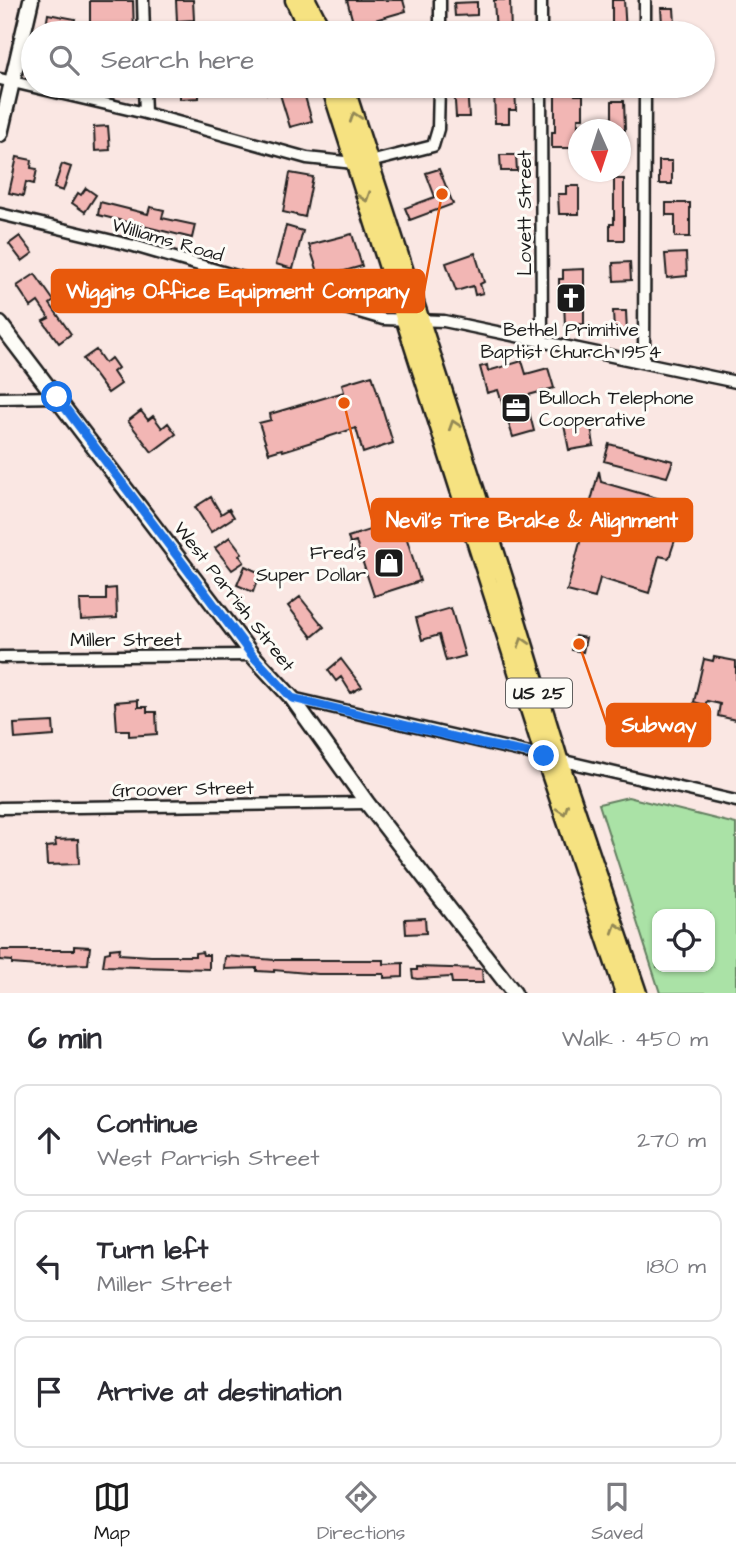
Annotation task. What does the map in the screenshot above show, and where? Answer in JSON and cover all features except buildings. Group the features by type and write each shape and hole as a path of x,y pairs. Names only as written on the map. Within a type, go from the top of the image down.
{"main road":[{"path":"294,0 304,21"},
{"path":"307,0 318,21"},
{"name":"US 25","path":"335,98 362,163 412,321 504,578 552,757 624,993"},
{"name":"US 25","path":"348,98 362,163"},
{"name":"US 25","path":"552,757 638,993"}],"street":[{"path":"24,21 31,0"},
{"path":"143,0 144,21"},
{"path":"440,0 440,21"},
{"path":"541,0 541,21"},
{"path":"645,0 645,21"},
{"path":"0,134 6,80 21,32"},
{"path":"82,98 307,158 362,163 433,146 438,129 439,98"},
{"path":"145,98 145,113"},
{"name":"Lovett Street","path":"541,98 542,341"},
{"path":"644,362 645,98"},
{"name":"Williams Road","path":"0,214 134,246 383,319 444,321 736,382"},
{"name":"West Parrish Street","path":"0,324 252,655 292,698 367,803 514,993"},
{"path":"0,398 57,397"},
{"name":"Miller Street","path":"0,657 252,655"},
{"path":"292,698 736,801"},
{"name":"Groover Street","path":"0,808 367,803"}],"green space":[{"path":"628,797 736,824 736,993 660,993 653,972 715,972 715,909 652,909 652,968 599,804"}],"place":[{"name":"Wiggins Office Equipment Company","path":"442,194"},
{"name":"Bethel Primitive Baptist Church 1954","path":"571,298"},
{"name":"Nevil's Tire Brake & Alignment","path":"344,403"},
{"name":"Bulloch Telephone Cooperative","path":"516,408"},
{"name":"Fred's Super Dollar","path":"389,563"},
{"name":"Subway","path":"579,644"}],"route":[{"path":"57,397 252,655 292,698 544,756"}]}
